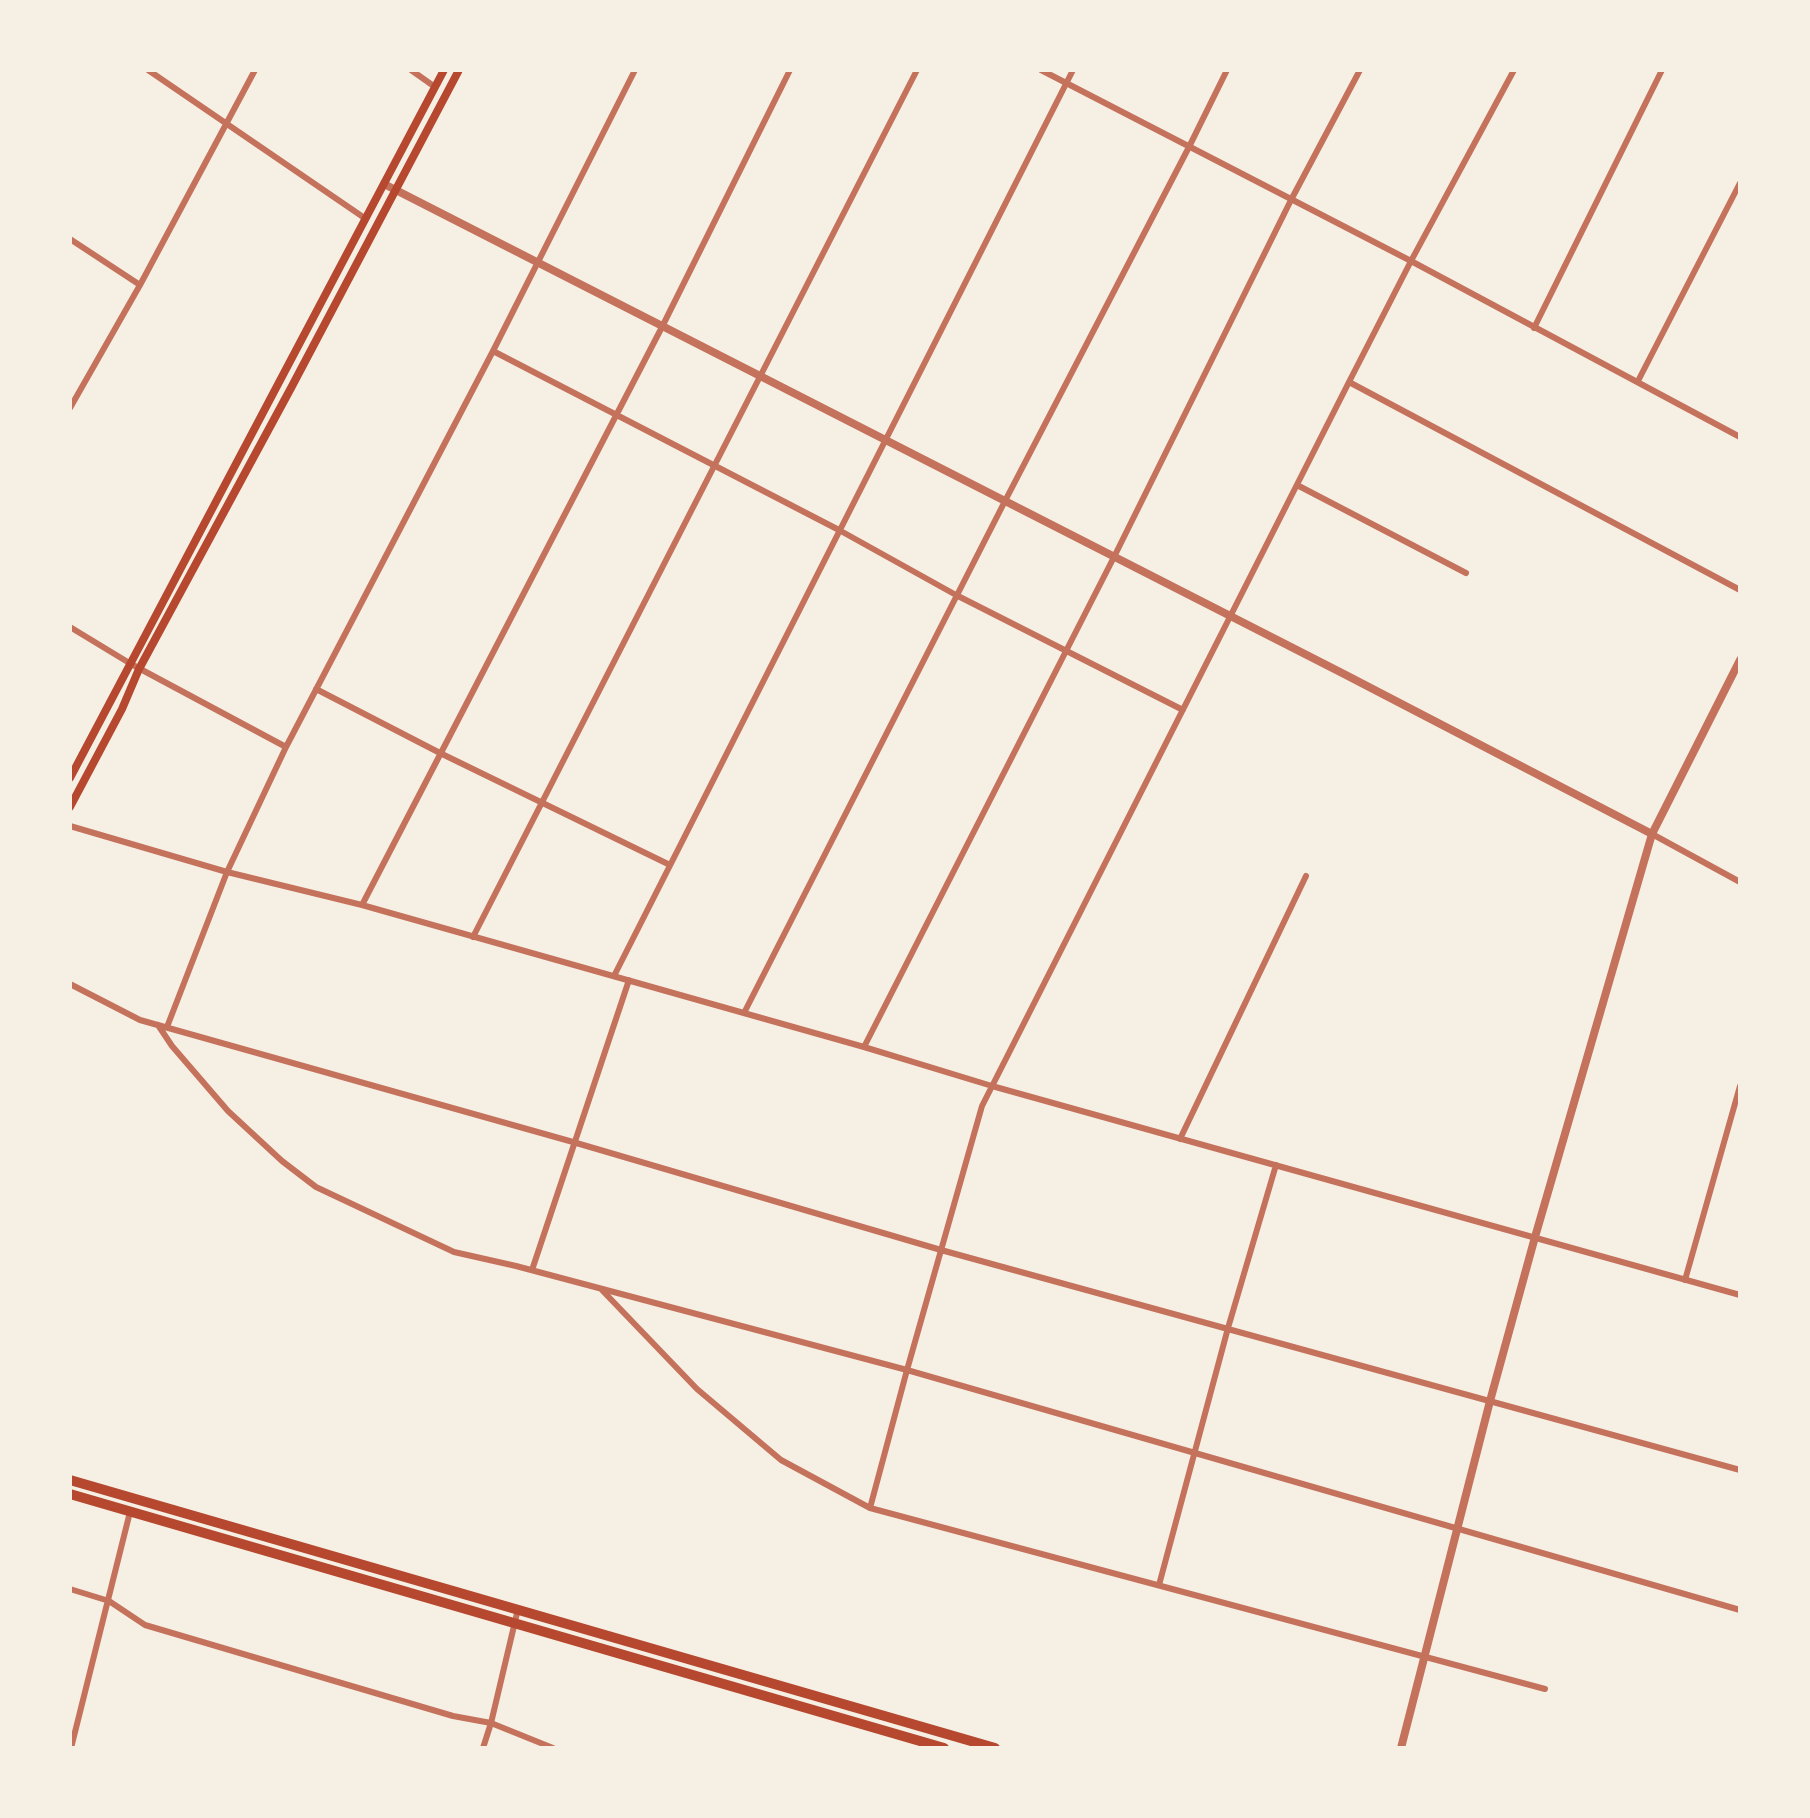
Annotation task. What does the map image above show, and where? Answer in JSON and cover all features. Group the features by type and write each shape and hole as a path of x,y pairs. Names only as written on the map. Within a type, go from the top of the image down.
{"highway":[{"path":"70,1480 995,1748"},
{"path":"70,1494 515,1624 906,1742 944,1748"},
{"path":"362,1579 365,1565"}],"main road":[{"path":"70,778 444,70"},
{"path":"70,807 122,709 139,669 288,395 459,70"}],"street":[{"path":"148,70 366,219"},
{"path":"70,408 140,285 255,70"},
{"path":"411,70 435,87"},
{"path":"167,1027 227,872 286,747 493,351 635,70"},
{"path":"362,905 662,327 790,70"},
{"path":"473,937 917,70"},
{"path":"1041,70 1411,261 1740,437"},
{"path":"614,976 1073,70"},
{"path":"744,1013 956,595 1227,70"},
{"path":"864,1047 1114,557 1291,200 1360,70"},
{"path":"870,1508 982,1106 1411,261 1514,70"},
{"path":"1534,328 1662,70"},
{"path":"1638,381 1740,183"},
{"path":"384,184 1232,616 1740,882"},
{"path":"70,239 140,285"},
{"path":"493,351 839,530 956,595 1183,710"},
{"path":"1349,382 1740,591"},
{"path":"1298,485 1466,573"},
{"path":"70,627 139,669 286,747"},
{"path":"1401,1748 1490,1401 1535,1237 1652,834 1740,660"},
{"path":"316,689 440,753 670,865"},
{"path":"70,826 227,872 362,905 864,1047 992,1086 1740,1295"},
{"path":"1180,1138 1306,876"},
{"path":"532,1270 629,980"},
{"path":"70,984 140,1020 573,1142 941,1250 1740,1470"},
{"path":"158,1025 172,1046 228,1111 282,1161 316,1187 454,1252 532,1270 907,1370 1740,1610"},
{"path":"1685,1280 1740,1086"},
{"path":"1159,1585 1228,1328 1276,1165"},
{"path":"600,1288 697,1389 781,1460 870,1508 1545,1689"},
{"path":"71,1748 130,1512"},
{"path":"70,1589 109,1601 145,1625 453,1716 491,1723 553,1748"},
{"path":"483,1748 518,1609"}]}
